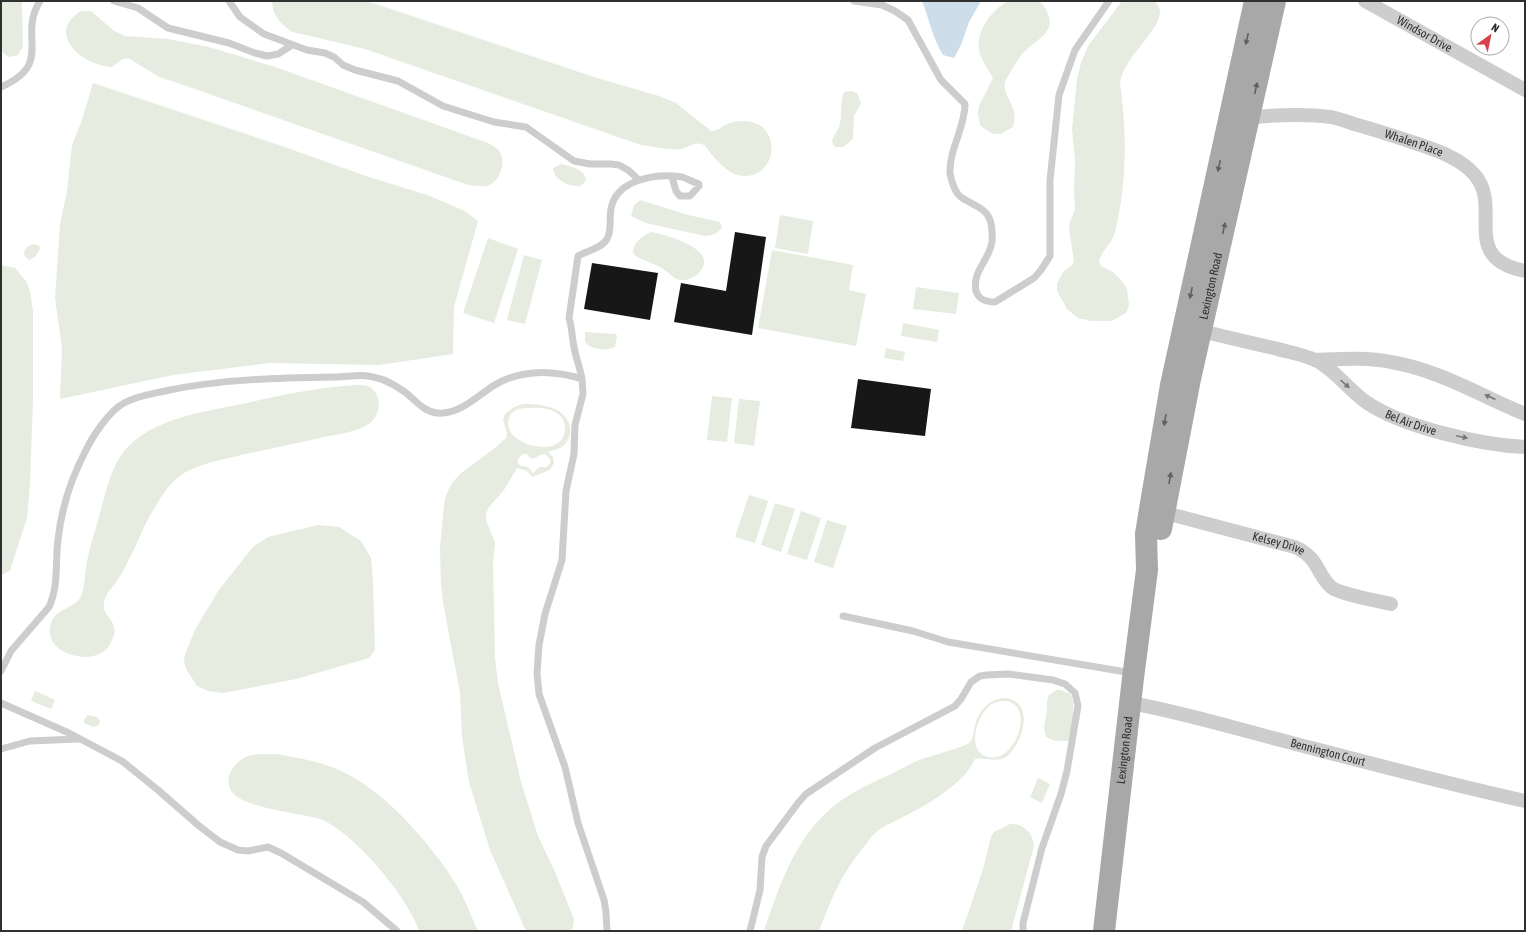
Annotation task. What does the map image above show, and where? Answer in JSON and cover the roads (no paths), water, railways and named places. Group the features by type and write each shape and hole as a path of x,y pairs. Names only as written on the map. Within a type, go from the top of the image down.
{"main road":[{"name":"Lexington Road","path":"1239,118 1255,1"},
{"name":"Lexington Road","path":"1104,931 1147,570 1146,534 1157,510 1170,393 1192,329 1239,118 1275,1"}],"street":[{"name":"Windsor Drive","path":"1365,1 1525,90"},
{"name":"Whalen Place","path":"1239,118 1280,114 1332,117 1382,131 1458,160 1474,174 1483,188 1485,205 1485,235 1491,252 1496,259 1503,264 1525,271"},
{"name":"Bel Air Drive","path":"1192,329 1297,354 1315,360 1325,366 1366,402 1380,411 1413,424 1487,442 1525,447"},
{"name":"Bel Air Drive","path":"1315,360 1357,358 1374,359 1410,366 1448,380 1525,414"},
{"name":"Kelsey Drive","path":"1157,510 1304,551 1311,557 1326,582 1332,588 1341,592 1391,604"},
{"name":"Bennington Court","path":"1130,703 1233,727 1433,780 1525,801"}],"lane":[{"path":"1,87 16,80 27,69 31,61 33,53 33,14 40,1"},
{"path":"114,1 138,8 168,28 213,39 267,56 278,54 292,45"},
{"path":"229,1 240,17 264,34 307,50 325,53 334,57 343,65 355,70 398,81 443,106 494,122 526,127 574,161 590,164 619,165 628,170 639,180"},
{"path":"854,1 882,5 895,11 908,20 941,80 965,104 965,114 956,142 950,173 960,197 980,207 991,221 992,244 974,283 978,296 982,300 995,302 1034,278 1050,256 1050,180 1059,95 1075,50 1109,1"},
{"path":"607,931 604,900 578,823 565,767 539,694 537,673 539,645 545,614 563,556 566,491 574,454 575,425 583,394 582,379 574,348 569,318 576,261 578,256 603,244 607,239 609,234 610,209 617,194 628,184 639,180 661,176 672,177"},
{"path":"1,671 11,651 49,607 53,598 56,583 60,528 72,482 85,452 100,428 112,412 125,402 180,388 225,381 363,375 390,383 430,412 442,414 453,412 477,399 501,382 526,373 547,372 582,379"},
{"path":"842,616 913,631 948,642 1134,673"},
{"path":"750,931 760,890 762,857 766,846 806,794 875,748 955,706 975,678 987,675 1008,674 1053,680 1065,684 1075,693 1078,706 1067,771 1061,794 1042,848 1023,931"},
{"path":"1,703 80,739 134,769 198,825 220,842 238,850 248,851 268,847 281,853 363,902 397,931"},
{"path":"1,749 30,741 80,739"}],"water":[{"path":"922,1 981,1 969,22 961,45 954,58 943,55 934,36"}]}
